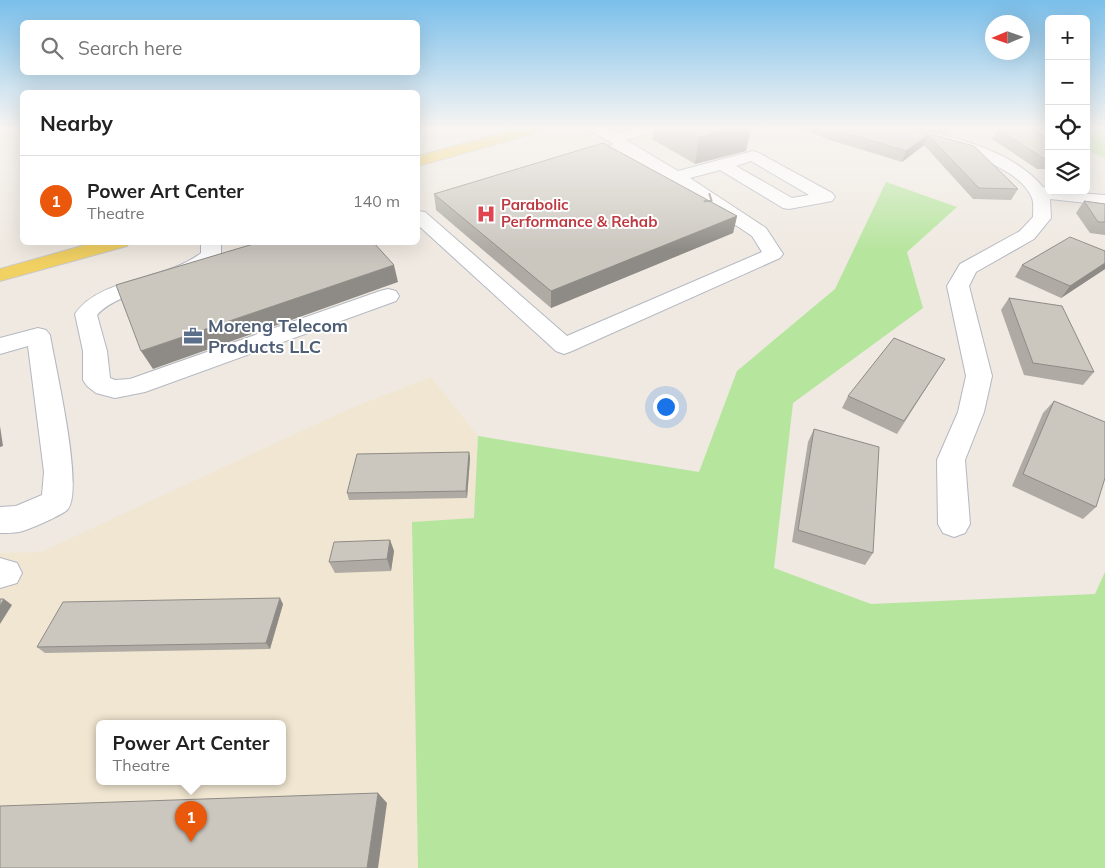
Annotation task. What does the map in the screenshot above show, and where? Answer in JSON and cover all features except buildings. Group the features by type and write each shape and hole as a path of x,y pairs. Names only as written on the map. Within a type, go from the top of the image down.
{"main road":[{"path":"0,275 109,245"}],"street":[{"path":"422,209 564,346 773,254 759,232 662,169"},
{"path":"676,177 705,169"},
{"path":"729,169 789,204 826,197 776,169"},
{"path":"954,524 951,460 971,412 979,376 958,286 967,268 1026,235 1042,218 1041,197 1025,178 1009,169"},
{"path":"1037,192 1105,200"},
{"path":"211,245 211,255 202,265 186,274 107,298 90,307 86,314 95,351 96,380 104,387 120,390 136,386 388,296"},
{"path":"0,346 38,335 59,472 56,502 19,519 0,520"}],"shaded area":[{"path":"431,377 478,436 474,518 412,523 418,868 0,868 0,553 41,552 349,409"}],"green space":[{"path":"886,182 957,207 907,252 923,308 793,403 774,568 871,604 1095,594 1105,572 1105,868 418,868 412,522 474,518 478,436 699,472 737,371 835,289"}],"place":[{"name":"Parabolic Performance & Rehab","path":"486,214"},
{"name":"Moreng Telecom Products LLC","path":"193,336"},
{"name":"Power Art Center","path":"191,842"}]}
